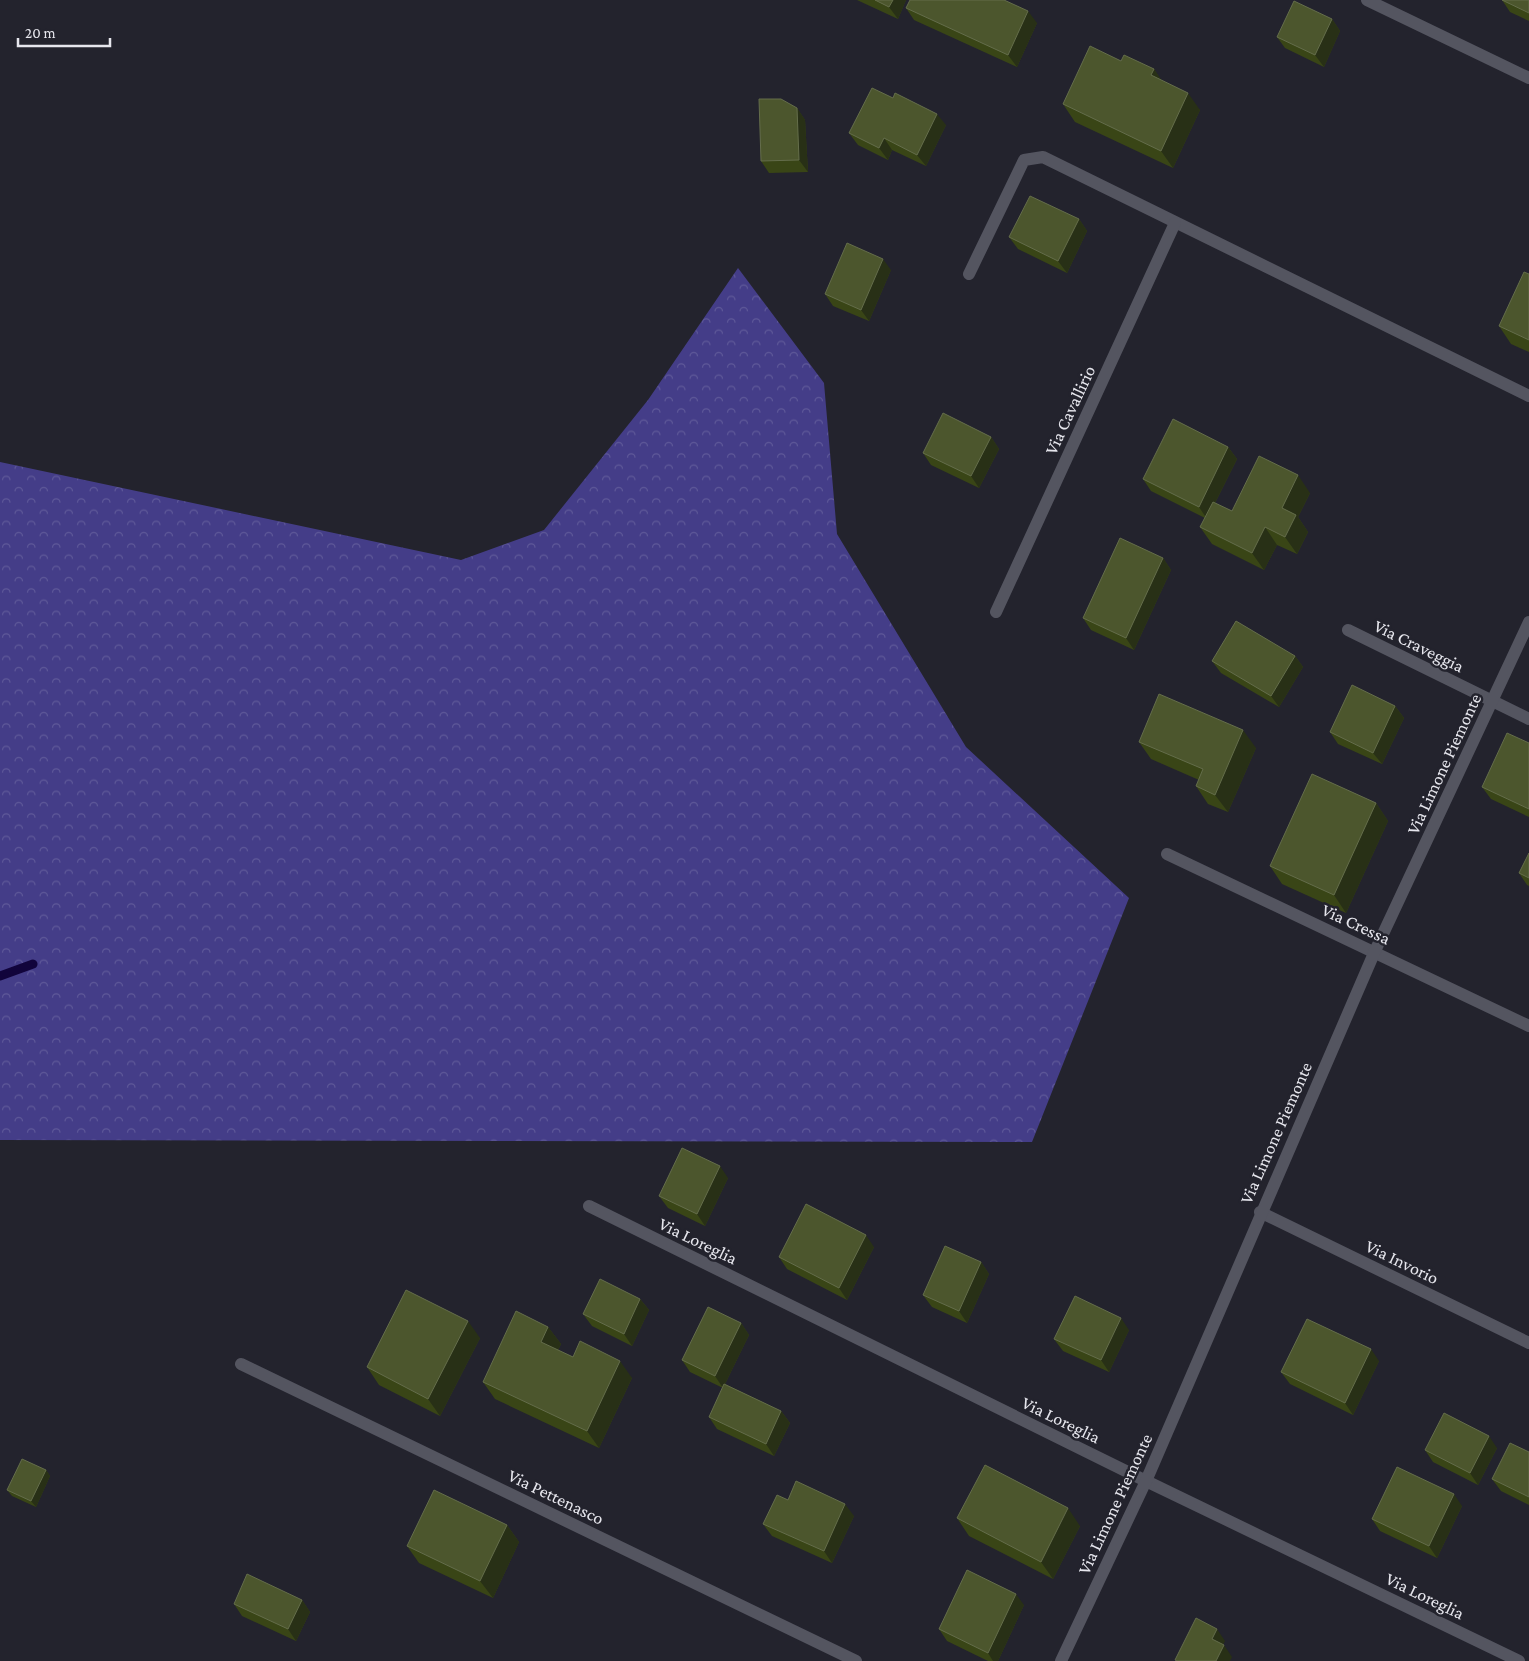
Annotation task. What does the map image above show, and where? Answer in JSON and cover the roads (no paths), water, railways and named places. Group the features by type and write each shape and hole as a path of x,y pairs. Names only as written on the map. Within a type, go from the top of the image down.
{"street":[{"path":"1367,0 1529,78"},
{"path":"968,274 1024,160 1043,157 1529,396"},
{"name":"Via Cavallirio","path":"996,612 1175,223"},
{"name":"Via Limone Piemonte","path":"1061,1661 1146,1482 1260,1212 1375,952 1529,622"},
{"name":"Via Craveggia","path":"1348,630 1529,719"},
{"name":"Via Cressa","path":"1168,854 1529,1026"},
{"name":"Via Loreglia","path":"589,1206 1146,1482 1519,1661"},
{"name":"Via Invorio","path":"1260,1212 1529,1343"},
{"name":"Via Pettenasco","path":"241,1364 856,1661"}],"waterway":[{"path":"0,976 33,964"}]}
